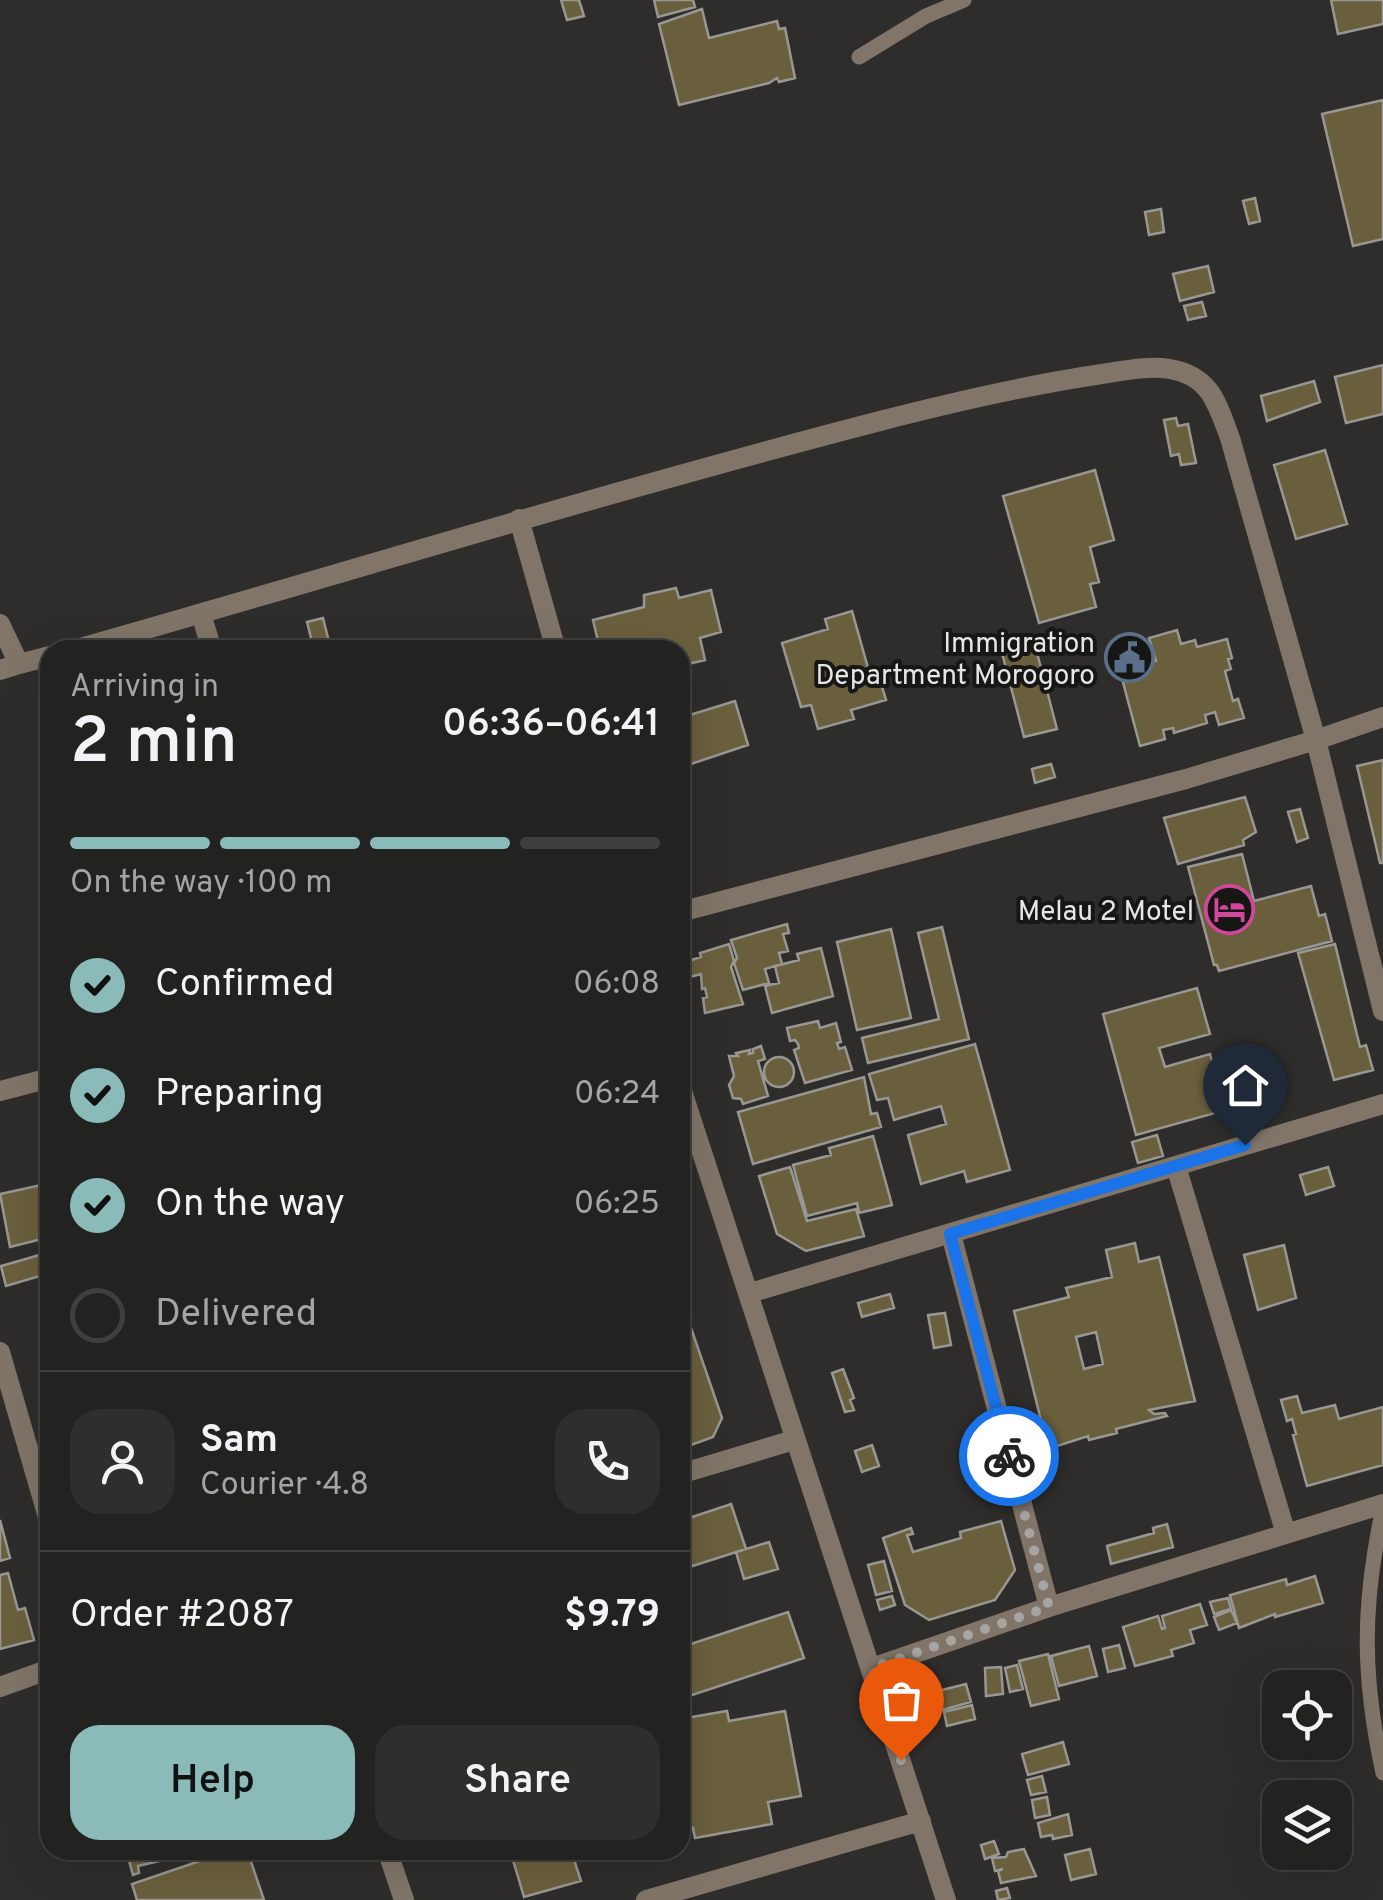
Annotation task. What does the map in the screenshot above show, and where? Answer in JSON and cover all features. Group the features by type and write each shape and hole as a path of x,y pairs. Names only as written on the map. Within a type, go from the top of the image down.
{"street":[{"path":"108,640 519,519 799,442 1011,389 1168,368 1192,376 1214,395 1230,438 1316,740 1383,1011"},
{"path":"519,519 553,640"},
{"path":"201,614 209,640"},
{"path":"0,624 10,667 40,659"},
{"path":"690,909 1186,779 1383,717"},
{"path":"0,1091 40,1081"},
{"path":"750,1293 1383,1104"},
{"path":"690,1115 946,1900"},
{"path":"1176,1166 1286,1534"},
{"path":"950,1234 1049,1607"},
{"path":"0,1352 40,1490"},
{"path":"690,1471 794,1440"},
{"path":"872,1668 1049,1607 1383,1506"},
{"path":"0,1687 40,1673"},
{"path":"646,1900 921,1821"},
{"path":"391,1860 404,1900"}],"lane":[{"path":"927,0 958,3"},
{"path":"859,57 926,16 958,3"},
{"path":"1383,1506 1371,1573 1365,1642 1371,1716 1383,1774"}],"building":[{"path":"561,0 579,0 584,16 567,20"},
{"path":"654,0 693,0 695,7 658,17"},
{"path":"1331,0 1383,0 1383,24 1338,34"},
{"path":"702,9 709,38 777,21 779,29 785,28 795,78 779,82 777,78 679,105 659,24"},
{"path":"1383,100 1383,239 1353,246 1322,114"},
{"path":"1255,198 1260,221 1249,224 1243,201"},
{"path":"1161,209 1164,232 1149,235 1145,212"},
{"path":"1208,266 1214,292 1180,301 1173,274"},
{"path":"1202,302 1206,316 1188,320 1184,306"},
{"path":"1383,365 1383,414 1346,423 1335,377"},
{"path":"1314,381 1320,402 1267,421 1261,396"},
{"path":"1176,418 1178,426 1188,424 1196,463 1181,465 1179,454 1171,456 1164,420"},
{"path":"1325,450 1347,524 1296,539 1274,465"},
{"path":"1095,470 1114,540 1090,547 1099,582 1090,584 1096,607 1039,623 1003,496"},
{"path":"676,588 679,598 711,590 721,632 700,638 705,660 690,664 690,640 598,640 593,620 644,607 644,595"},
{"path":"852,611 872,682 880,680 886,700 851,710 854,719 818,729 811,705 801,707 782,643 828,629 825,619"},
{"path":"323,618 328,640 312,640 307,622"},
{"path":"1177,630 1181,644 1195,640 1197,647 1227,639 1232,658 1228,659 1231,669 1225,671 1233,701 1238,699 1244,718 1219,725 1215,712 1205,715 1207,723 1174,733 1173,728 1163,730 1165,739 1140,746 1120,671 1156,661 1149,638"},
{"path":"1035,645 1057,729 1024,737 1002,653"},
{"path":"735,701 748,745 691,764 690,715"},
{"path":"1383,760 1383,863 1380,863 1357,766"},
{"path":"1051,764 1055,777 1035,783 1032,769"},
{"path":"1245,797 1256,832 1243,840 1244,845 1178,864 1164,818"},
{"path":"1300,809 1308,838 1297,842 1288,812"},
{"path":"1242,854 1254,901 1311,886 1319,916 1325,914 1332,941 1219,971 1214,965 1188,867"},
{"path":"787,924 789,933 783,934 788,951 779,953 782,964 765,969 769,983 743,990 731,940"},
{"path":"942,927 969,1039 868,1063 862,1038 939,1019 918,933"},
{"path":"891,929 911,1018 857,1030 837,942"},
{"path":"729,944 734,961 731,967 743,1004 705,1013 703,998 707,997 701,974 690,977 690,960 701,957 700,953"},
{"path":"1335,944 1360,1047 1366,1045 1373,1070 1334,1080 1298,953"},
{"path":"821,948 833,996 772,1013 765,986 779,983 775,966 799,960 797,954"},
{"path":"1197,988 1210,1034 1159,1048 1165,1067 1210,1054 1226,1110 1136,1135 1103,1014"},
{"path":"818,1021 820,1028 836,1023 839,1049 845,1047 852,1070 805,1083 794,1050 799,1048 798,1044 790,1041 787,1028"},
{"path":"975,1044 1010,1170 967,1182 964,1171 921,1184 908,1135 946,1124 941,1106 894,1120 888,1098 877,1100 869,1074"},
{"path":"761,1046 765,1059 758,1061 768,1096 743,1104 741,1099 733,1098 729,1085 734,1076 729,1056 750,1050 749,1054 753,1053 753,1049"},
{"path":"779,1057 793,1066 794,1072 785,1086 779,1087 765,1078 764,1072 773,1058"},
{"path":"864,1077 871,1114 877,1113 881,1127 753,1164 738,1112"},
{"path":"1157,1135 1163,1156 1138,1163 1132,1142"},
{"path":"873,1136 892,1205 859,1213 857,1203 807,1216 793,1165 831,1155 829,1148"},
{"path":"790,1167 807,1221 856,1209 864,1236 806,1251 777,1234 759,1176"},
{"path":"1328,1167 1334,1186 1306,1195 1300,1175"},
{"path":"40,1185 40,1240 10,1247 0,1194"},
{"path":"1135,1243 1139,1262 1159,1257 1195,1401 1149,1410 1167,1416 1116,1429 1117,1433 1089,1440 1088,1436 1048,1449 1014,1311 1069,1297 1066,1288 1112,1277 1106,1250","holes":["1096,1332 1103,1364 1084,1369 1076,1337"]},
{"path":"1284,1245 1296,1298 1258,1310 1244,1255"},
{"path":"40,1255 40,1276 6,1286 1,1266"},
{"path":"890,1294 894,1308 862,1317 858,1303"},
{"path":"945,1313 951,1345 934,1348 928,1315"},
{"path":"690,1325 722,1418 713,1437 690,1445"},
{"path":"843,1369 854,1398 850,1400 854,1410 845,1412 832,1373"},
{"path":"1297,1396 1302,1413 1335,1405 1339,1419 1383,1407 1383,1465 1307,1486 1292,1419 1287,1421 1281,1400"},
{"path":"872,1445 879,1466 862,1472 855,1451"},
{"path":"731,1504 746,1549 690,1567 690,1518"},
{"path":"0,1520 10,1558 0,1561"},
{"path":"1001,1521 1015,1570 995,1600 929,1620 905,1605 883,1538 911,1528 913,1534 907,1535 913,1552 961,1538 960,1532"},
{"path":"1167,1524 1173,1547 1111,1564 1107,1546 1154,1533 1153,1528"},
{"path":"769,1542 778,1569 744,1579 736,1552"},
{"path":"884,1561 892,1591 876,1595 868,1565"},
{"path":"8,1573 18,1610 25,1608 34,1640 0,1649 0,1575"},
{"path":"1315,1576 1323,1603 1275,1614 1239,1628 1230,1595 1286,1579 1287,1585"},
{"path":"892,1596 895,1605 880,1610 877,1600"},
{"path":"1228,1598 1231,1609 1214,1614 1210,1602"},
{"path":"1200,1604 1207,1625 1190,1630 1194,1643 1171,1650 1173,1656 1135,1666 1123,1627 1158,1616 1162,1629 1162,1616"},
{"path":"1231,1610 1237,1623 1219,1630 1214,1617"},
{"path":"788,1612 804,1658 690,1696 690,1644"},
{"path":"1119,1645 1125,1668 1108,1672 1103,1649"},
{"path":"1089,1646 1097,1676 1059,1686 1051,1656"},
{"path":"1048,1654 1059,1699 1031,1706 1019,1661"},
{"path":"1017,1665 1023,1689 1010,1692 1005,1668"},
{"path":"1001,1667 1003,1694 986,1696 985,1668"},
{"path":"966,1684 971,1702 942,1710 938,1691"},
{"path":"972,1705 975,1719 947,1726 944,1712"},
{"path":"727,1711 729,1721 785,1711 801,1796 768,1802 772,1824 695,1838 690,1829 690,1717"},
{"path":"1063,1742 1069,1764 1028,1775 1022,1754"},
{"path":"1042,1776 1046,1792 1031,1795 1027,1780"},
{"path":"1047,1797 1050,1815 1035,1818 1032,1800"},
{"path":"1068,1814 1072,1835 1041,1837 1038,1823"},
{"path":"994,1841 999,1854 985,1859 981,1845"},
{"path":"1024,1849 1036,1876 1001,1883 998,1871 1003,1869 995,1871 992,1858"},
{"path":"1090,1849 1096,1874 1071,1880 1065,1855"},
{"path":"129,1860 164,1860 138,1866 139,1873 133,1875"},
{"path":"203,1860 250,1860 264,1900 137,1900 132,1884"},
{"path":"513,1860 574,1860 581,1881 524,1897"},
{"path":"1007,1888 1010,1898 998,1900 996,1891"}],"way so far":[{"path":"901,1760 872,1668 1049,1607 1009,1456"}],"place":[{"name":"Immigration Department Morogoro","path":"1130,658"},
{"name":"Melau 2 Motel","path":"1229,910"}],"route":[{"path":"1009,1456 950,1234 1245,1145"}]}
